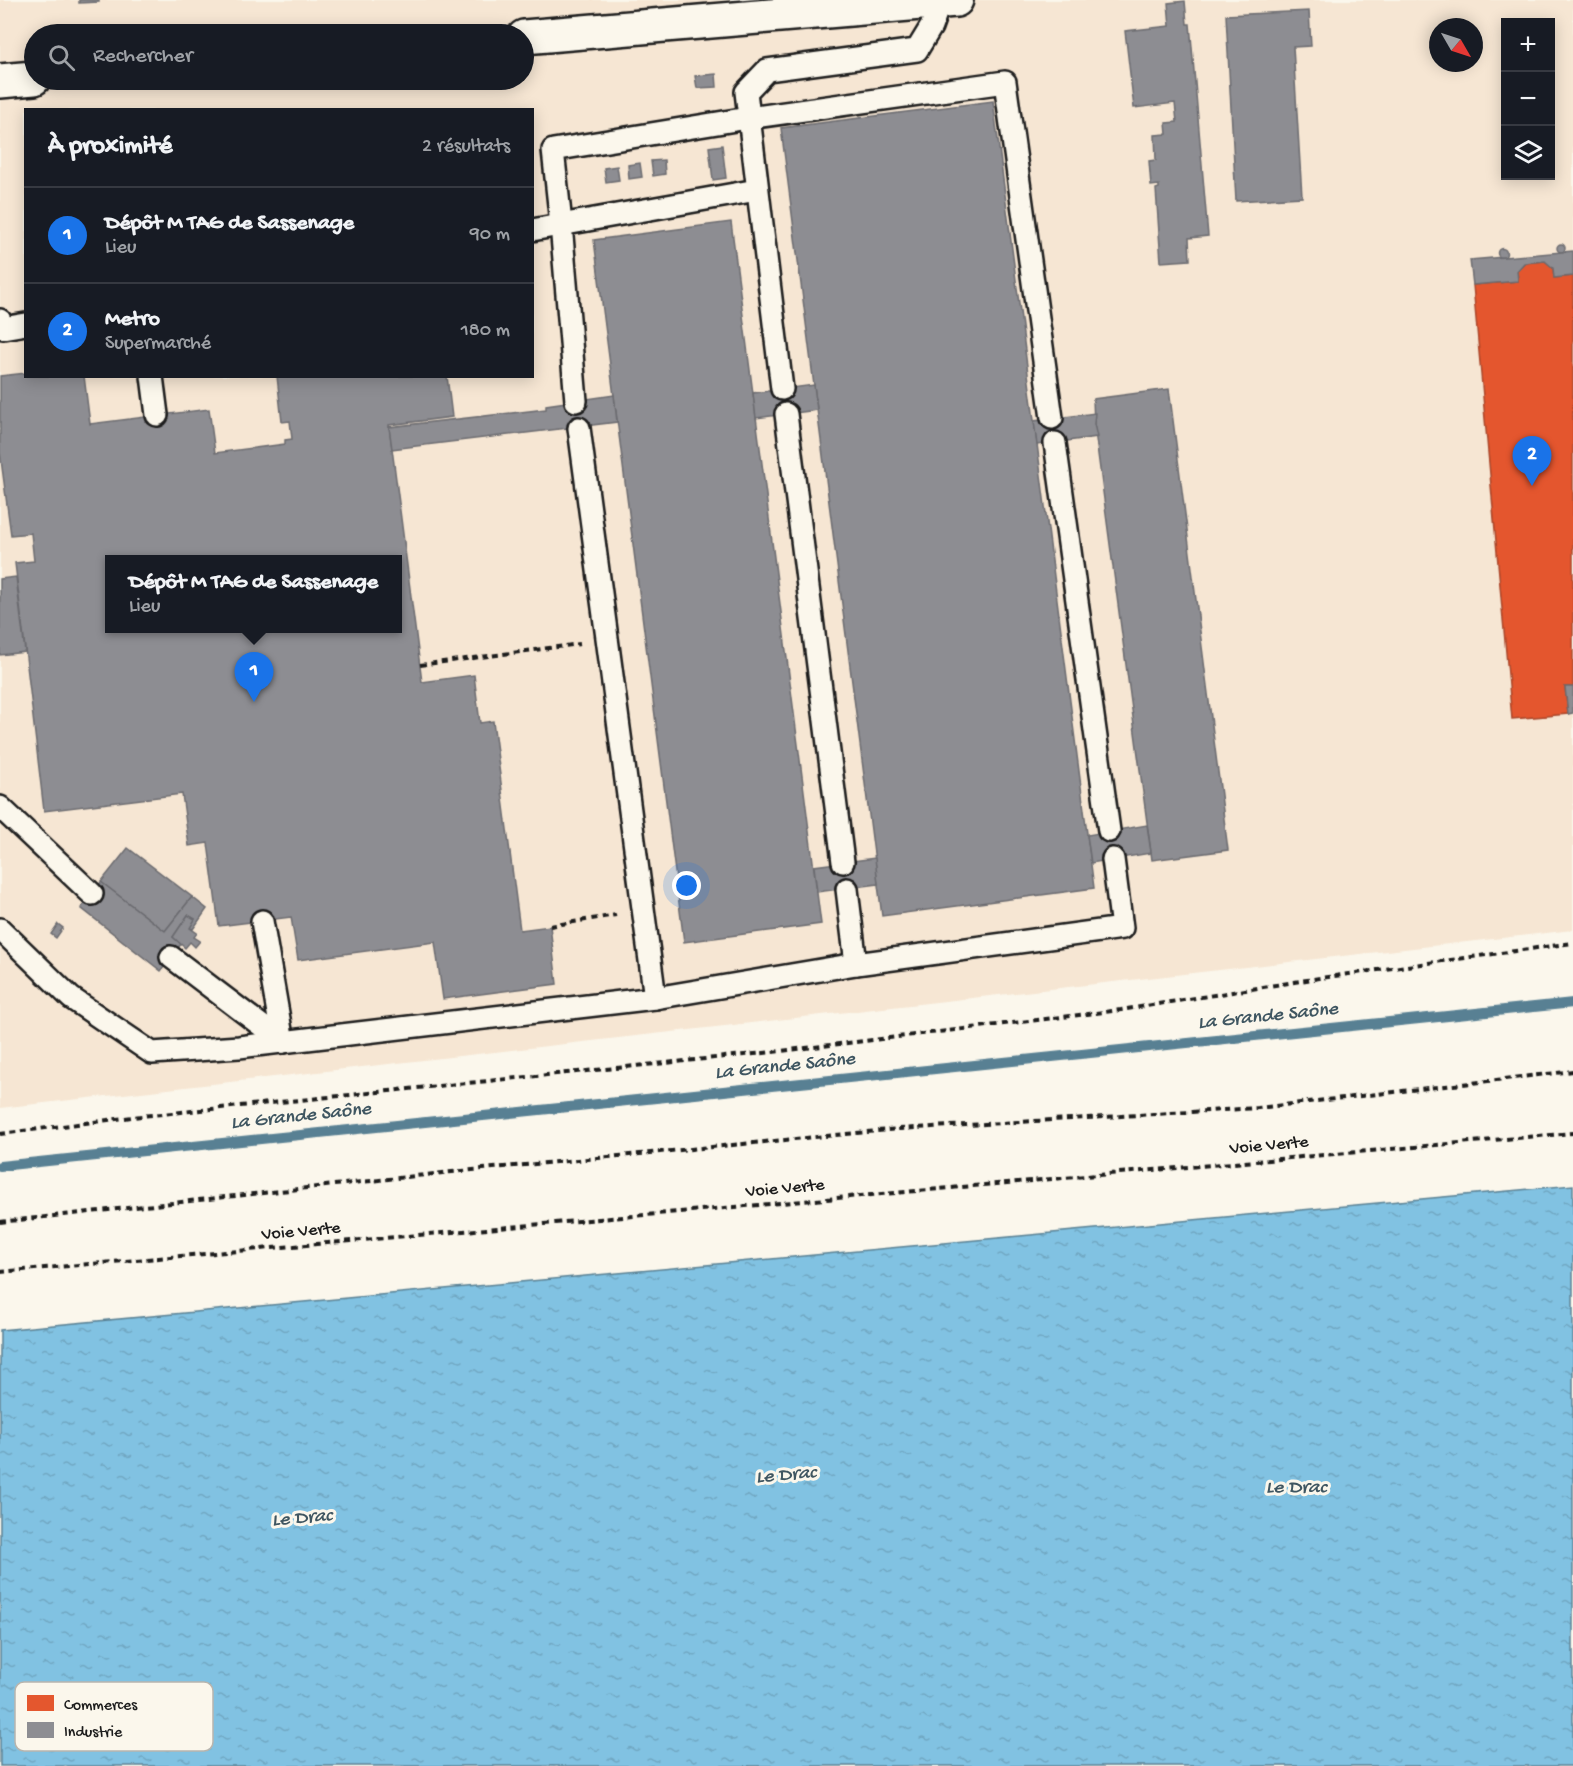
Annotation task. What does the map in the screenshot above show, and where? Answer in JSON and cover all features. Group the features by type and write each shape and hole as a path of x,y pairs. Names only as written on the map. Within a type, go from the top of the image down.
{"street":[{"path":"534,35 948,1"},
{"path":"0,81 24,79"}],"lane":[{"path":"783,389 746,92 767,69 917,50 948,1"},
{"path":"576,401 553,150 748,118 1005,82 1052,418"},
{"path":"534,230 757,190"},
{"path":"1,325 24,324"},
{"path":"152,378 157,415"},
{"path":"786,414 843,862"},
{"path":"579,428 655,998"},
{"path":"1055,443 1109,831"},
{"path":"0,807 92,894"},
{"path":"0,929 71,999 152,1053 283,1042 655,998 856,964 1122,928 1113,859"},
{"path":"847,889 856,964"},
{"path":"262,921 283,1042"},
{"path":"171,957 283,1042"}],"path":[{"path":"420,664 608,640"},
{"path":"0,1134 132,1117 764,1053 1073,1016 1573,942"},
{"path":"0,1222 452,1172 899,1129 1258,1108 1573,1071"},
{"name":"Voie Verte","path":"0,1272 1573,1133"}],"shaded area":[{"path":"0,0 1573,0 1573,930 0,1108"}],"water":[{"name":"Le Drac","path":"1573,1185 1573,1766 0,1766 0,1330"}],"building: Commerces":[{"path":"1545,261 1553,268 1554,278 1573,276 1573,687 1565,687 1568,714 1512,719 1473,285 1518,281 1517,271 1524,263"}],"building: Industrie":[{"path":"79,0 99,0 99,2 79,3"},
{"path":"1185,1 1187,24 1190,24 1208,236 1189,238 1190,260 1161,262 1156,189 1159,185 1151,186 1149,161 1156,160 1155,135 1167,134 1166,123 1177,122 1175,103 1134,108 1125,31 1170,26 1168,3"},
{"path":"1309,11 1311,46 1293,47 1302,197 1236,201 1226,15"},
{"path":"716,74 717,87 697,88 695,76"},
{"path":"993,101 1094,888 882,916 781,128"},
{"path":"722,145 726,178 713,180 709,147"},
{"path":"664,160 665,174 653,176 651,161"},
{"path":"640,163 642,177 629,179 628,165"},
{"path":"617,166 619,180 606,182 604,168"},
{"path":"731,222 821,924 684,942 594,240"},
{"path":"1561,244 1565,248 1561,252 1557,248"},
{"path":"1502,249 1506,253 1502,257 1498,253"},
{"path":"1573,251 1573,276 1554,278 1553,268 1545,261 1524,263 1517,271 1518,281 1473,285 1470,260"},
{"path":"24,373 24,378 84,378 90,424 209,409 215,453 285,444 285,440 292,439 290,421 282,422 277,378 447,378 452,417 389,425 422,682 474,675 480,723 493,721 520,930 550,926 557,984 443,999 435,942 298,960 291,917 219,926 208,843 189,846 182,794 44,811 15,563 34,561 31,533 11,535 0,452 0,376"},
{"path":"814,385 817,410 756,418 753,393"},
{"path":"1169,389 1228,850 1152,860 1094,424 1093,399"},
{"path":"614,395 617,422 392,449 389,427 546,409 546,405"},
{"path":"1095,413 1094,424 1097,437 1037,445 1034,421"},
{"path":"16,577 25,652 0,655 0,579"},
{"path":"1565,687 1573,687 1573,713 1568,714"},
{"path":"1147,825 1151,853 1091,863 1087,835"},
{"path":"128,848 192,897 165,931 101,882"},
{"path":"875,858 878,884 817,892 814,866"},
{"path":"101,882 165,931 192,897 207,909 193,929 190,928 195,919 188,915 173,937 181,944 161,971 81,908"},
{"path":"188,915 195,919 190,928 197,933 194,937 200,941 195,947 190,942 185,948 173,937"},
{"path":"58,924 63,928 56,938 51,934"}],"waterway":[{"name":"La Grande Saône","path":"0,1166 1573,1003"}],"place":[{"name":"Metro","path":"1532,486"},
{"name":"Dépôt M TAG de Sassenage","path":"254,702"}]}
